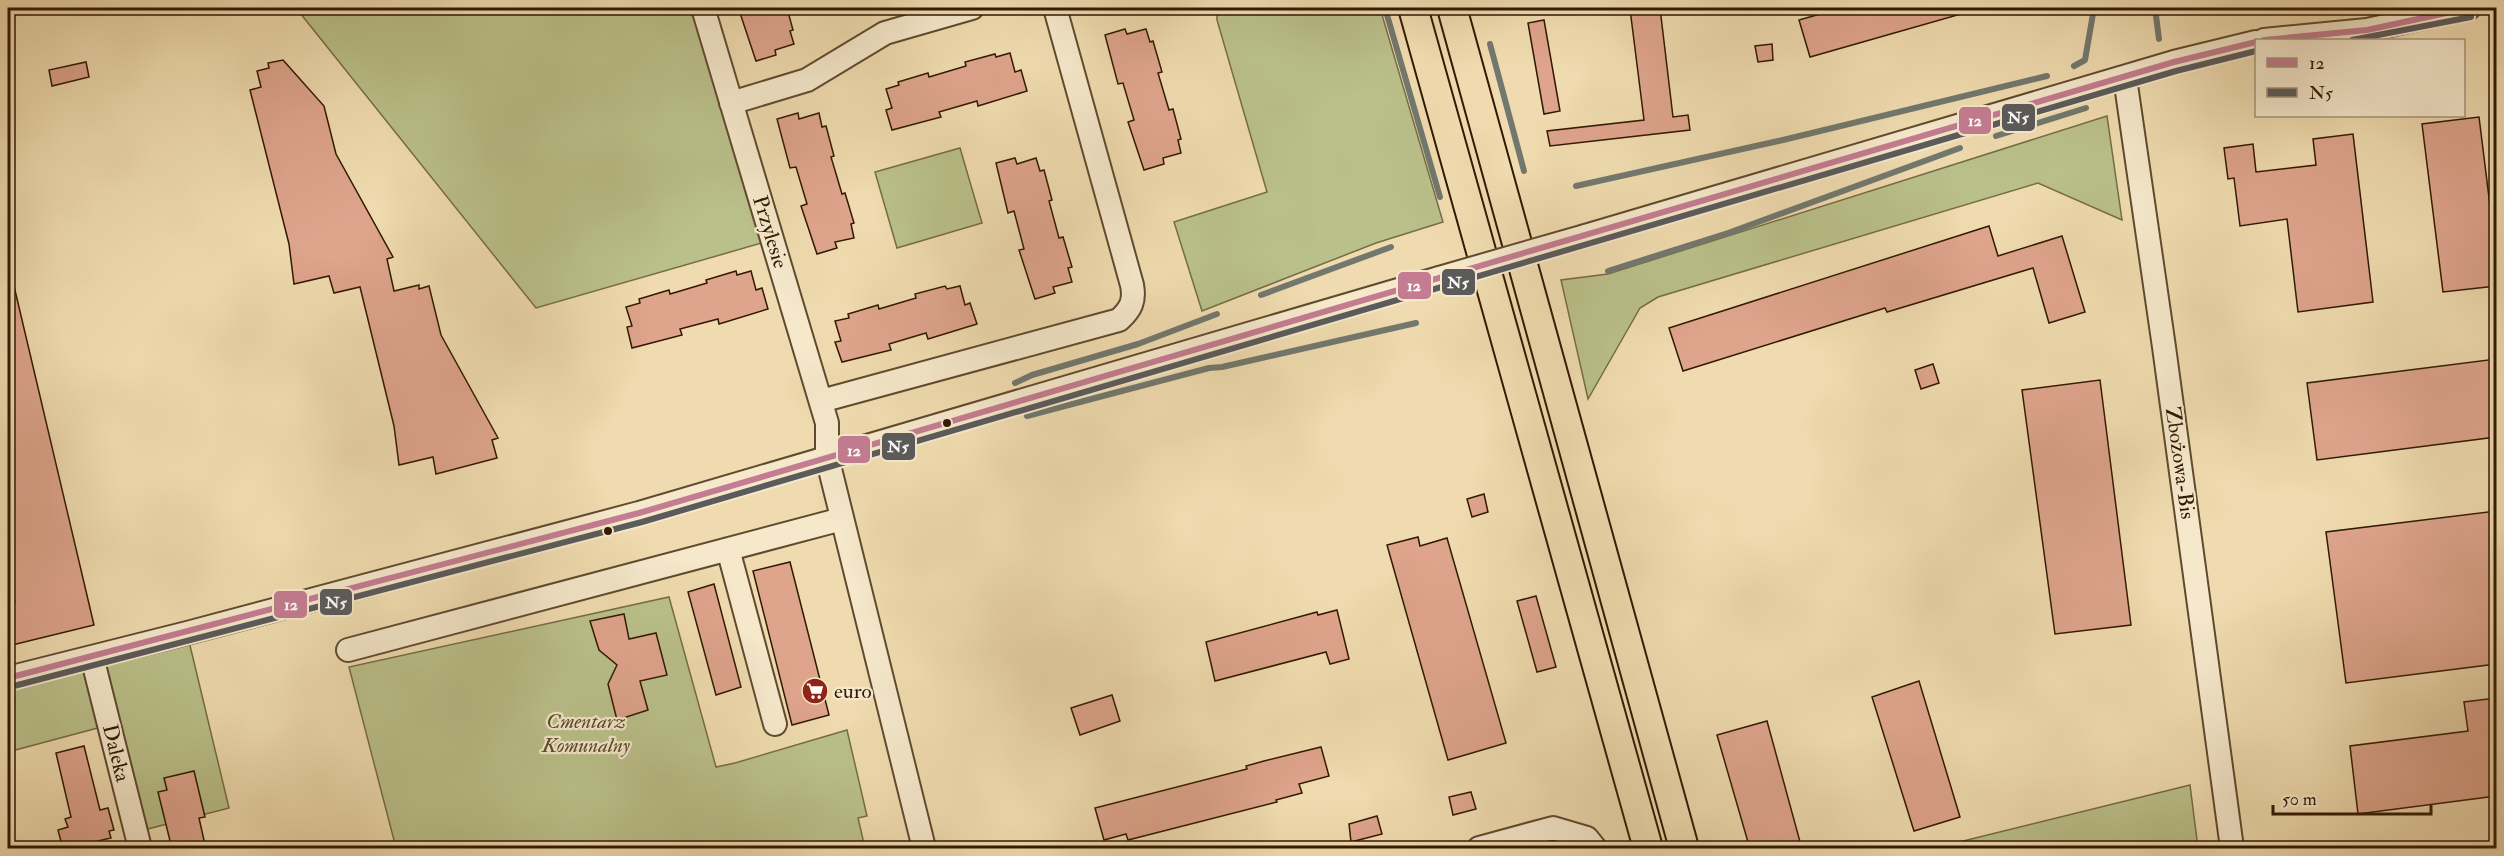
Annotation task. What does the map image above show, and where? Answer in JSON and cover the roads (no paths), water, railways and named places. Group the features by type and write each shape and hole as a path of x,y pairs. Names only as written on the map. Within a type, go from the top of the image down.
{"main road":[{"path":"1413,8 1648,849"},
{"path":"1452,8 1684,849"}],"street":[{"name":"Przylesie","path":"703,8 827,423 827,457 924,849"},
{"path":"731,104 807,80 885,33 972,8"},
{"path":"821,401 1119,320 1128,312 1132,303 1132,285 1055,8"},
{"path":"2274,39 2367,30 2469,8"},
{"path":"8,678 639,513 2125,78 2255,42"},
{"name":"Zbożowa-Bis","path":"2125,78 2232,849"},
{"path":"348,650 842,519"},
{"path":"729,549 775,724"},
{"name":"Daleka","path":"92,657 140,849"},
{"path":"1479,849 1553,828 1587,838 1595,849"}],"waterway":[{"path":"1385,8 1440,197"},
{"path":"2074,66 2085,60 2094,8"},
{"path":"2155,8 2159,39"},
{"path":"1490,44 1524,171"},
{"path":"1576,186 1783,140 2047,76"},
{"path":"1996,136 2086,108"},
{"path":"1608,271 1728,233 1960,148"},
{"path":"1261,295 1391,247"},
{"path":"1015,383 1032,375 1138,344 1217,314"},
{"path":"1027,416 1209,368 1416,323"}],"place":[{"name":"euro","path":"815,691"}],"park label":[{"name":"Cmentarz Komunalny","path":"586,733"}]}
